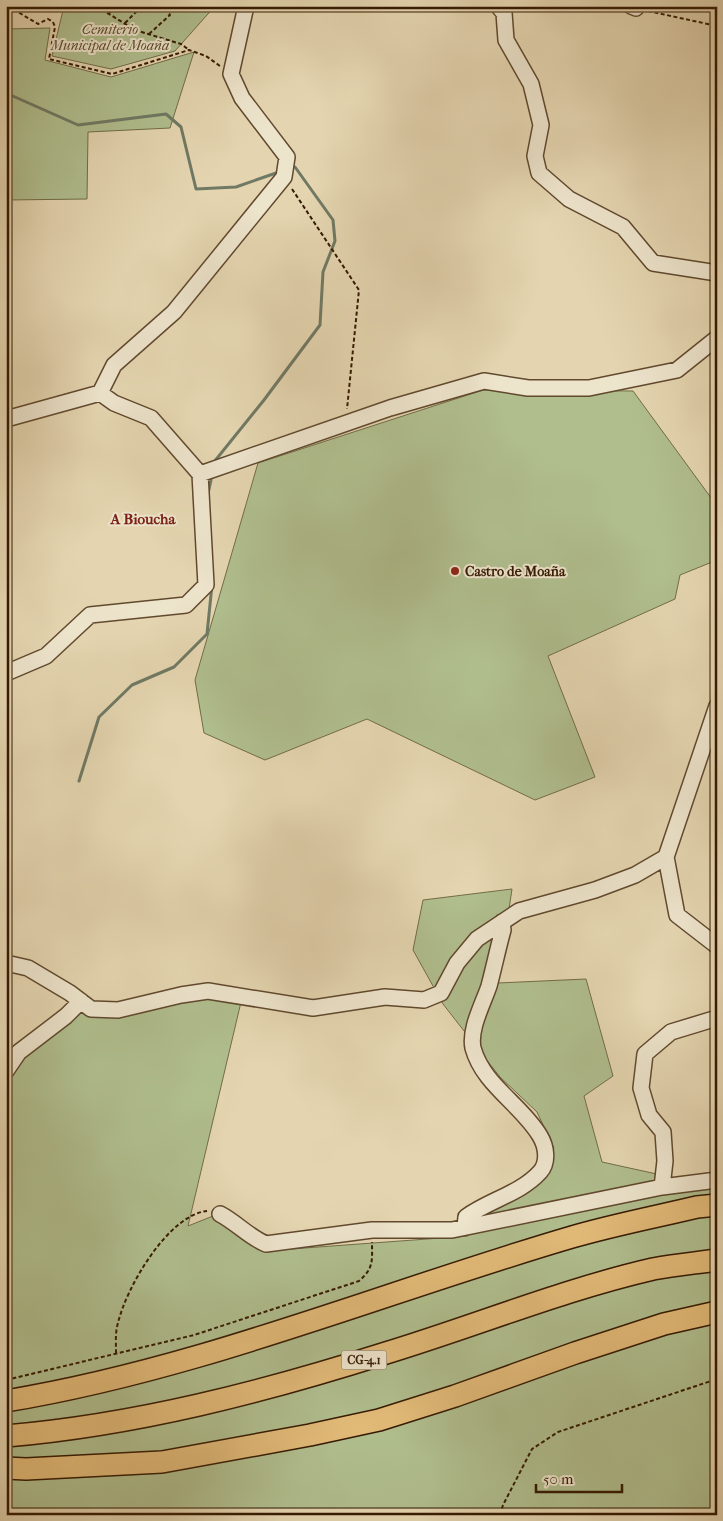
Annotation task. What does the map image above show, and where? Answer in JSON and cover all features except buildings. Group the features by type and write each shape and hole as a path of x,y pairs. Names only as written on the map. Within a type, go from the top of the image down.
{"highway":[{"path":"6,1401 54,1393 248,1342 573,1237 697,1207 717,1205"},
{"name":"CG-4.1","path":"6,1436 133,1418 238,1396 387,1353 560,1295 654,1269 717,1260"},
{"path":"6,1468 26,1469 162,1462 318,1433 388,1417 664,1324 717,1312"}],"street":[{"path":"6,420 100,393 114,365 174,312 284,177 287,157 242,98 230,74 246,6"},
{"path":"498,6 504,12 506,40 531,84 541,125 535,156 539,173 569,198 623,227 653,263 717,273"},
{"path":"200,474 346,424 484,381 528,388 589,388 677,370 717,338"},
{"path":"6,673 46,656 90,615 186,605 206,585 200,474 151,418 114,403 100,393"},
{"path":"717,706 666,857 677,915 717,946"},
{"path":"6,963 28,968 91,1009 118,1010 208,990 314,1008 385,997 424,1000 441,993 458,963 477,939 502,922 519,912 635,875 666,857"},
{"path":"465,1227 466,1217 478,1208 525,1185 542,1170 546,1151 540,1135 491,1080 474,1049 473,1034 489,986 503,930 502,922"},
{"path":"6,1071 19,1052 66,1016 81,1001"},
{"path":"662,1186 665,1161 663,1132 649,1116 641,1088 645,1054 671,1032 717,1018"},
{"path":"220,1214 236,1223 253,1239 266,1244 372,1230 452,1230 662,1186 717,1180"}],"path":[{"path":"8,6 38,24 48,19 53,22 55,27 49,59 112,74 189,50"},
{"path":"96,6 125,24 181,44 189,50 206,56 230,74"},
{"path":"109,14 117,6"},
{"path":"125,24 142,6"},
{"path":"149,34 170,15 164,6"},
{"path":"179,6 181,10 186,6"},
{"path":"633,7 717,26"},
{"path":"284,177 359,290 346,424"},
{"path":"116,1354 117,1323 131,1289 151,1256 166,1236 183,1221 200,1212 210,1211 220,1214"},
{"path":"6,1380 194,1335 359,1281 372,1266 372,1230"},
{"path":"500,1515 503,1505 532,1449 558,1432 717,1379"}],"green space":[{"name":"Cemiterio Municipal de Moaña","path":"64,6 215,6 175,51 111,69 52,56"},
{"path":"50,28 45,60 111,77 194,52 170,128 88,132 87,199 6,200 6,29"},
{"path":"483,390 633,391 717,506 717,560 680,575 675,599 548,656 595,777 535,800 367,719 265,760 204,733 195,680 258,463"},
{"path":"512,889 498,983 586,979 613,1076 584,1096 602,1162 675,1178 717,1173 717,1515 6,1515 6,1091 13,1070 42,1040 81,1012 122,1016 196,996 241,1002 188,1226 213,1216 264,1251 468,1236 534,1166 554,1148 537,1112 500,1077 443,1004 413,950 423,900"}],"waterway":[{"path":"6,93 78,125 166,114 181,127 196,189 236,187 276,173"},
{"path":"214,462 264,400 320,325 323,272 335,241 333,220 295,167"},
{"path":"208,494 211,480"},
{"path":"79,781 99,717 132,685 174,667 207,634 212,585"}],"place":[{"name":"Castro de Moaña","path":"455,571"}],"district":[{"name":"A Bioucha","path":"143,519"}]}
